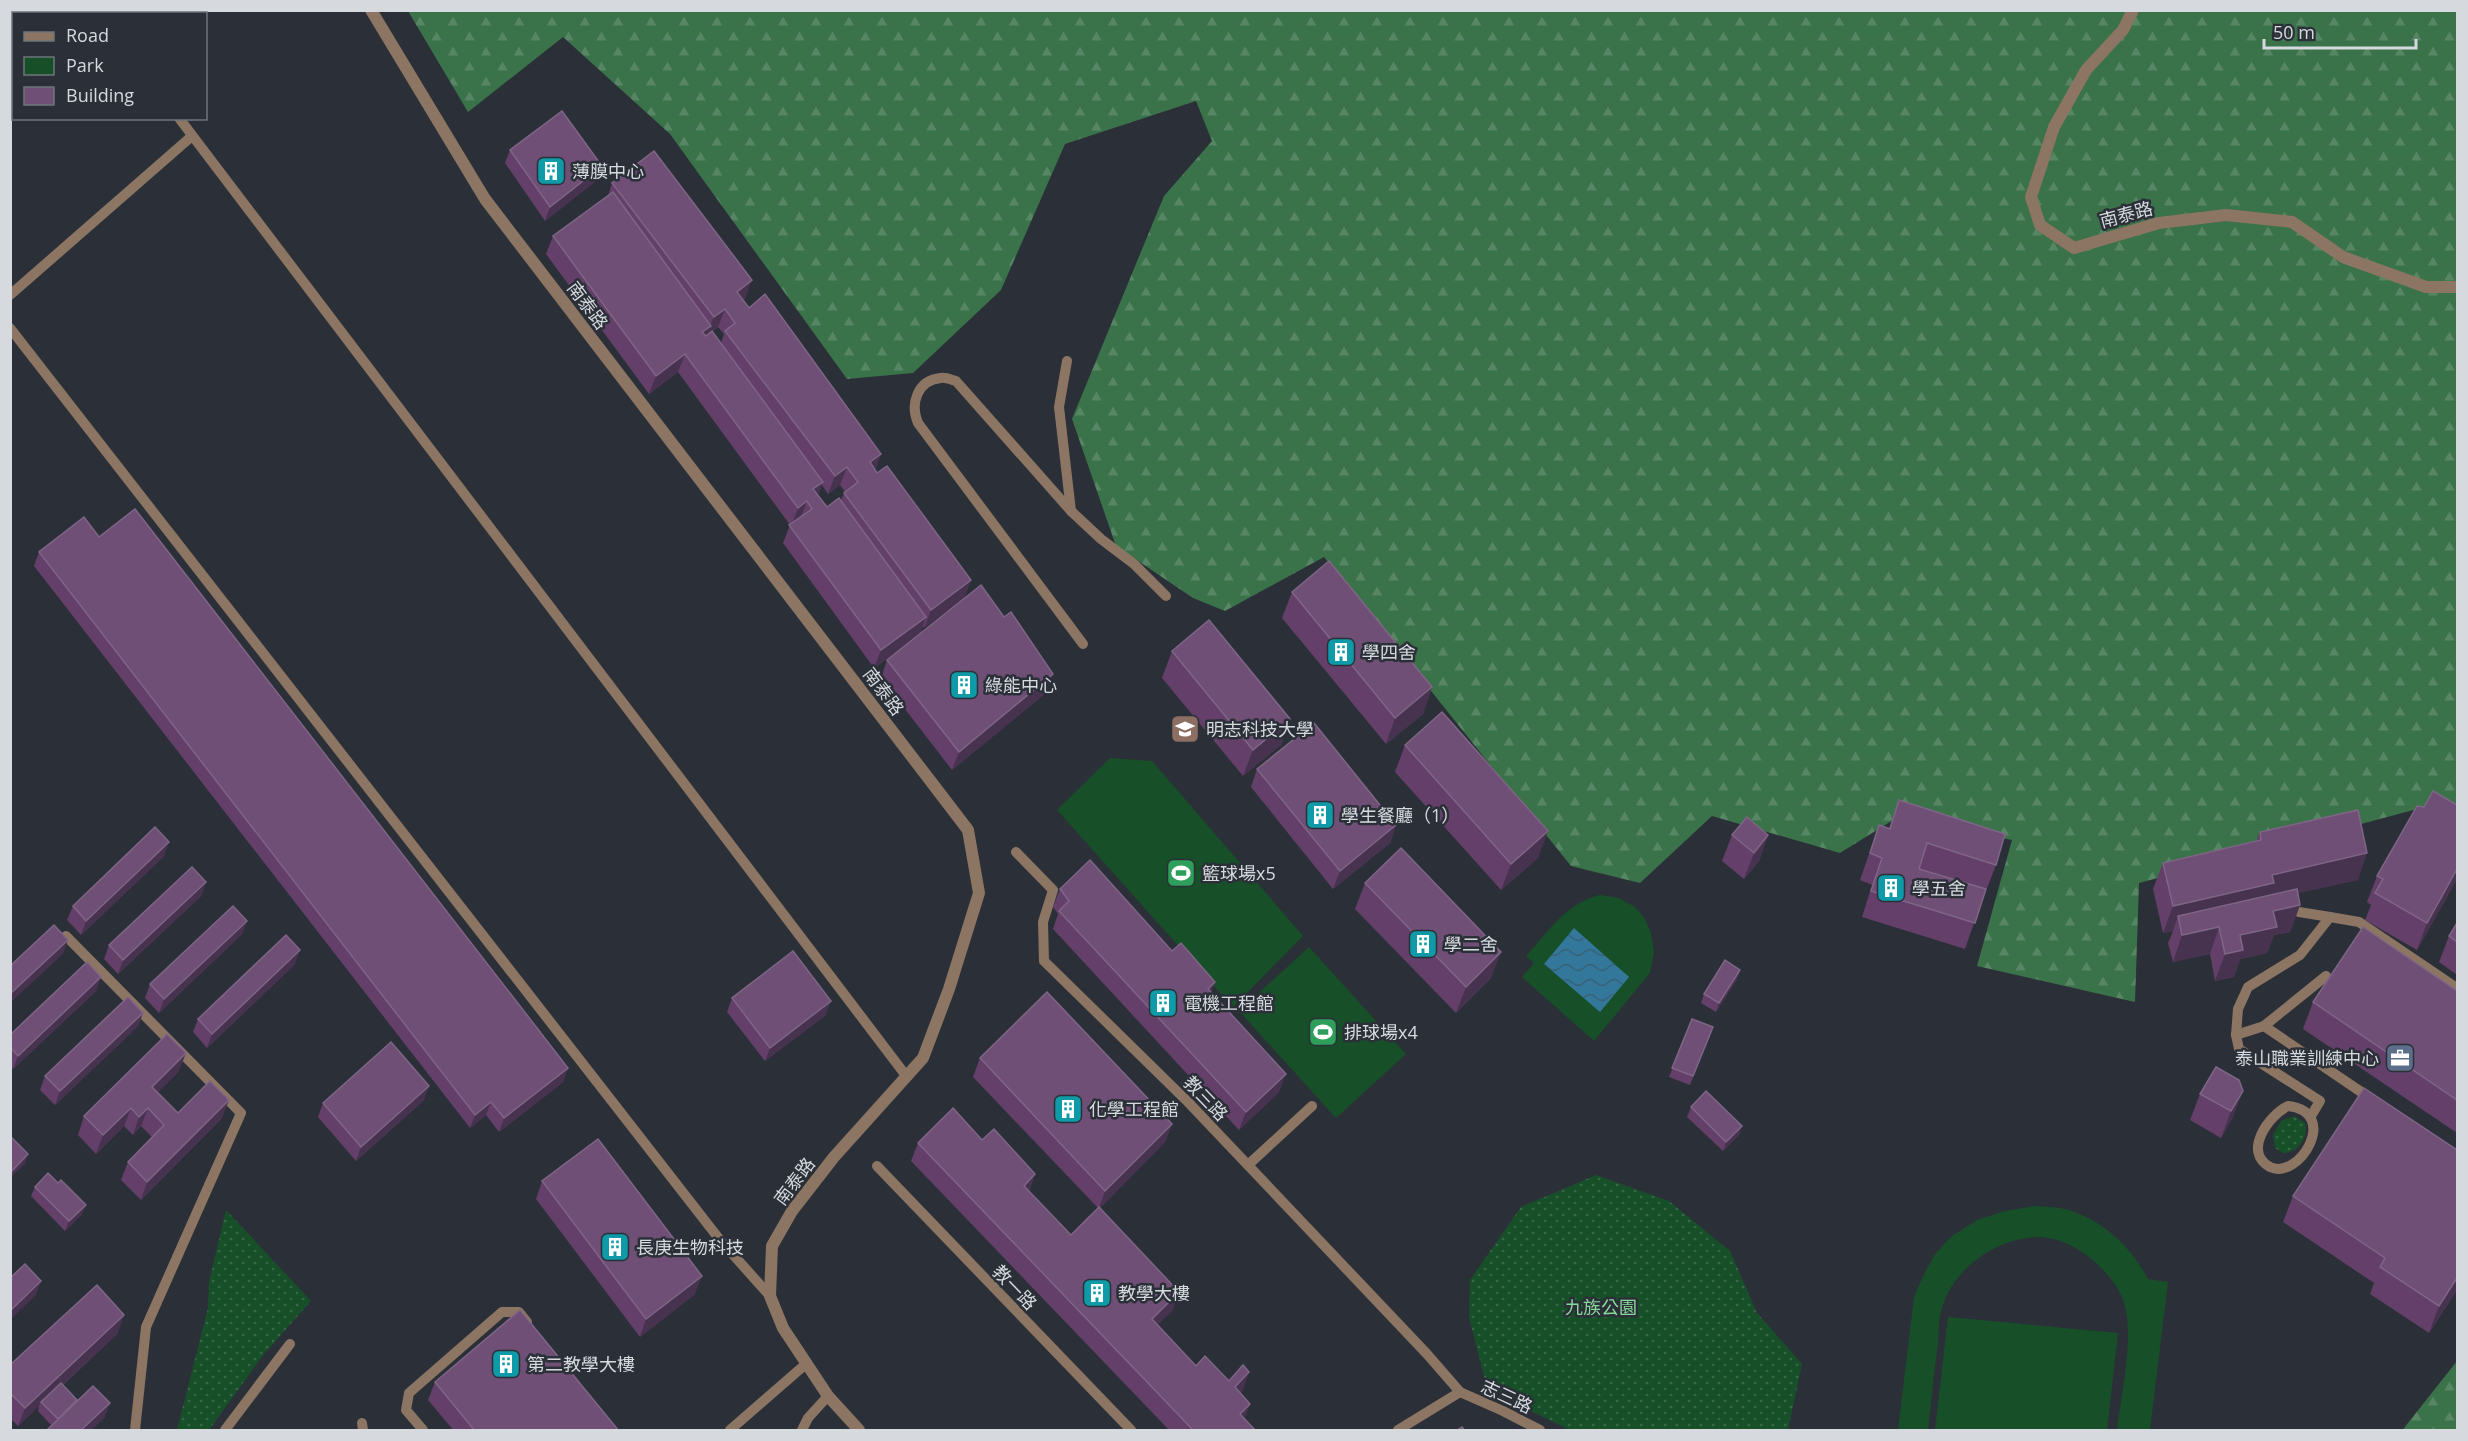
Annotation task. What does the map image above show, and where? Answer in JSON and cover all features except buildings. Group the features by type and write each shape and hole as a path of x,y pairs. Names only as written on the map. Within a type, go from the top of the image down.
{"street":[{"name":"南泰路","path":"371,10 485,199 968,830 979,893 950,989 923,1058 834,1157 792,1211 772,1246 770,1296 783,1328 828,1396 859,1431"},
{"name":"南泰路","path":"2133,10 2123,30 2086,70 2054,127 2031,197 2040,225 2074,248 2159,223 2226,215 2292,222 2343,257 2426,287 2457,287"}],"lane":[{"path":"180,120 906,1077"},
{"path":"10,295 192,136"},
{"path":"10,328 720,1240 770,1296"},
{"path":"1067,361 1059,407 1071,511"},
{"path":"1083,644 918,423 913,411 914,396 928,383 941,378 956,381 1071,511 1101,539 1134,564 1167,596"},
{"name":"教三路","path":"1016,852 1053,890 1043,922 1044,961 1188,1102 1427,1354 1460,1392"},
{"path":"2299,912 2359,922 2457,989"},
{"path":"2310,1116 2320,1101 2239,1049 2235,1035 2238,1009 2248,987 2300,955 2330,917"},
{"path":"66,936 241,1113 146,1327 135,1431"},
{"path":"2235,1035 2264,1026 2326,976"},
{"path":"2264,1026 2380,1104"},
{"path":"1248,1165 1312,1106"},
{"path":"2288,1106 2305,1110 2310,1116 2314,1124 2312,1139 2297,1162 2290,1167 2277,1169 2263,1161 2257,1147 2259,1138 2274,1114 2288,1106"},
{"name":"教一路","path":"877,1166 1131,1431"},
{"path":"423,1431 406,1410 409,1394 502,1312 519,1312 534,1330"},
{"path":"225,1431 290,1344"},
{"path":"730,1431 807,1363"},
{"name":"志三路","path":"1398,1431 1460,1392 1503,1410 1540,1431"},
{"path":"802,1431 808,1418 828,1396"}],"green space":[{"path":"408,11 2457,11 2457,818 2436,804 2139,883 2135,1002 1977,966 2012,840 1898,817 1840,853 1712,816 1640,883 1571,866 1324,557 1225,611 1193,598 1116,546 1072,419 1164,196 1212,141 1196,101 1065,144 1001,290 913,373 847,379 670,134 563,37 468,112"},
{"name":"籃球場x5","path":"1110,758 1152,761 1303,936 1233,1007 1057,810"},
{"path":"1600,895 1619,898 1635,907 1645,919 1651,933 1654,952 1650,973 1594,1041 1522,977 1534,963 1526,956 1559,919 1577,904"},
{"name":"排球場x4","path":"1309,947 1406,1054 1336,1118 1239,1011"},
{"path":"2294,1116 2305,1123 2304,1139 2298,1147 2283,1153 2275,1148 2273,1135 2281,1121"},
{"name":"九族公園","path":"1596,1175 1669,1201 1730,1251 1757,1313 1802,1364 1788,1430 1570,1430 1515,1403 1486,1384 1469,1317 1470,1280 1521,1207"},
{"path":"2036,1206 2069,1210 2094,1221 2125,1246 2148,1279 2168,1282 2150,1430 2117,1430 2128,1343 2128,1325 2126,1309 2115,1284 2098,1264 2076,1248 2064,1242 2039,1237 2008,1242 1993,1249 1967,1268 1956,1280 1948,1293 1940,1317 1928,1430 1898,1430 1914,1297 1935,1254 1952,1236 1977,1220 2005,1211"},
{"path":"226,1210 311,1301 264,1354 209,1430 177,1430 208,1308 209,1282"},
{"path":"1948,1317 2118,1333 2107,1430 1935,1430"},
{"path":"2457,1361 2457,1430 2404,1430 2404,1428"}],"water":[{"path":"1574,928 1629,977 1600,1012 1544,964"}],"place":[{"name":"薄膜中心","path":"551,171"},
{"name":"學四舍","path":"1341,652"},
{"name":"綠能中心","path":"964,685"},
{"name":"明志科技大學","path":"1185,729"},
{"name":"學生餐廳（1）","path":"1320,815"},
{"name":"籃球場x5","path":"1181,873"},
{"name":"學五舍","path":"1891,888"},
{"name":"學二舍","path":"1423,944"},
{"name":"電機工程館","path":"1163,1003"},
{"name":"排球場x4","path":"1323,1032"},
{"name":"泰山職業訓練中心","path":"2400,1058"},
{"name":"化學工程館","path":"1068,1109"},
{"name":"長庚生物科技","path":"615,1247"},
{"name":"教學大樓","path":"1097,1293"},
{"name":"第二教學大樓","path":"506,1364"}]}
